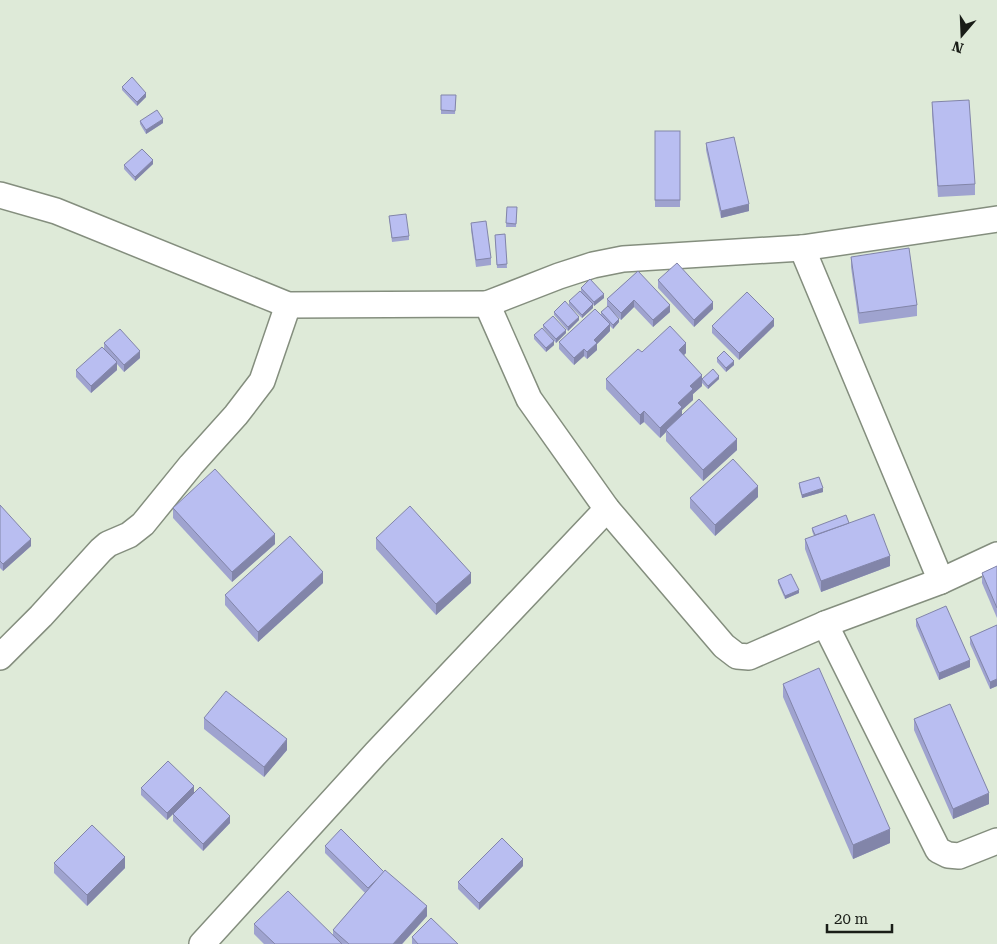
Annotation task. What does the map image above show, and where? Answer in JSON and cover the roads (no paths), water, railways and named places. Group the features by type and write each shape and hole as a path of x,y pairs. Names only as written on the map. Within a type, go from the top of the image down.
{"street":[{"path":"0,195 56,211 288,305 487,304 559,276 593,265 624,259 802,248 997,219"},
{"path":"802,248 941,581"},
{"path":"487,304 529,399 607,509 724,646 737,656 750,657 824,624 941,581 997,555"},
{"path":"0,658 101,550 108,544 129,535 143,524 236,414 262,381 288,305"},
{"path":"202,944 369,760 607,509"},
{"path":"824,624 938,850 948,855 959,856 997,841"}]}
